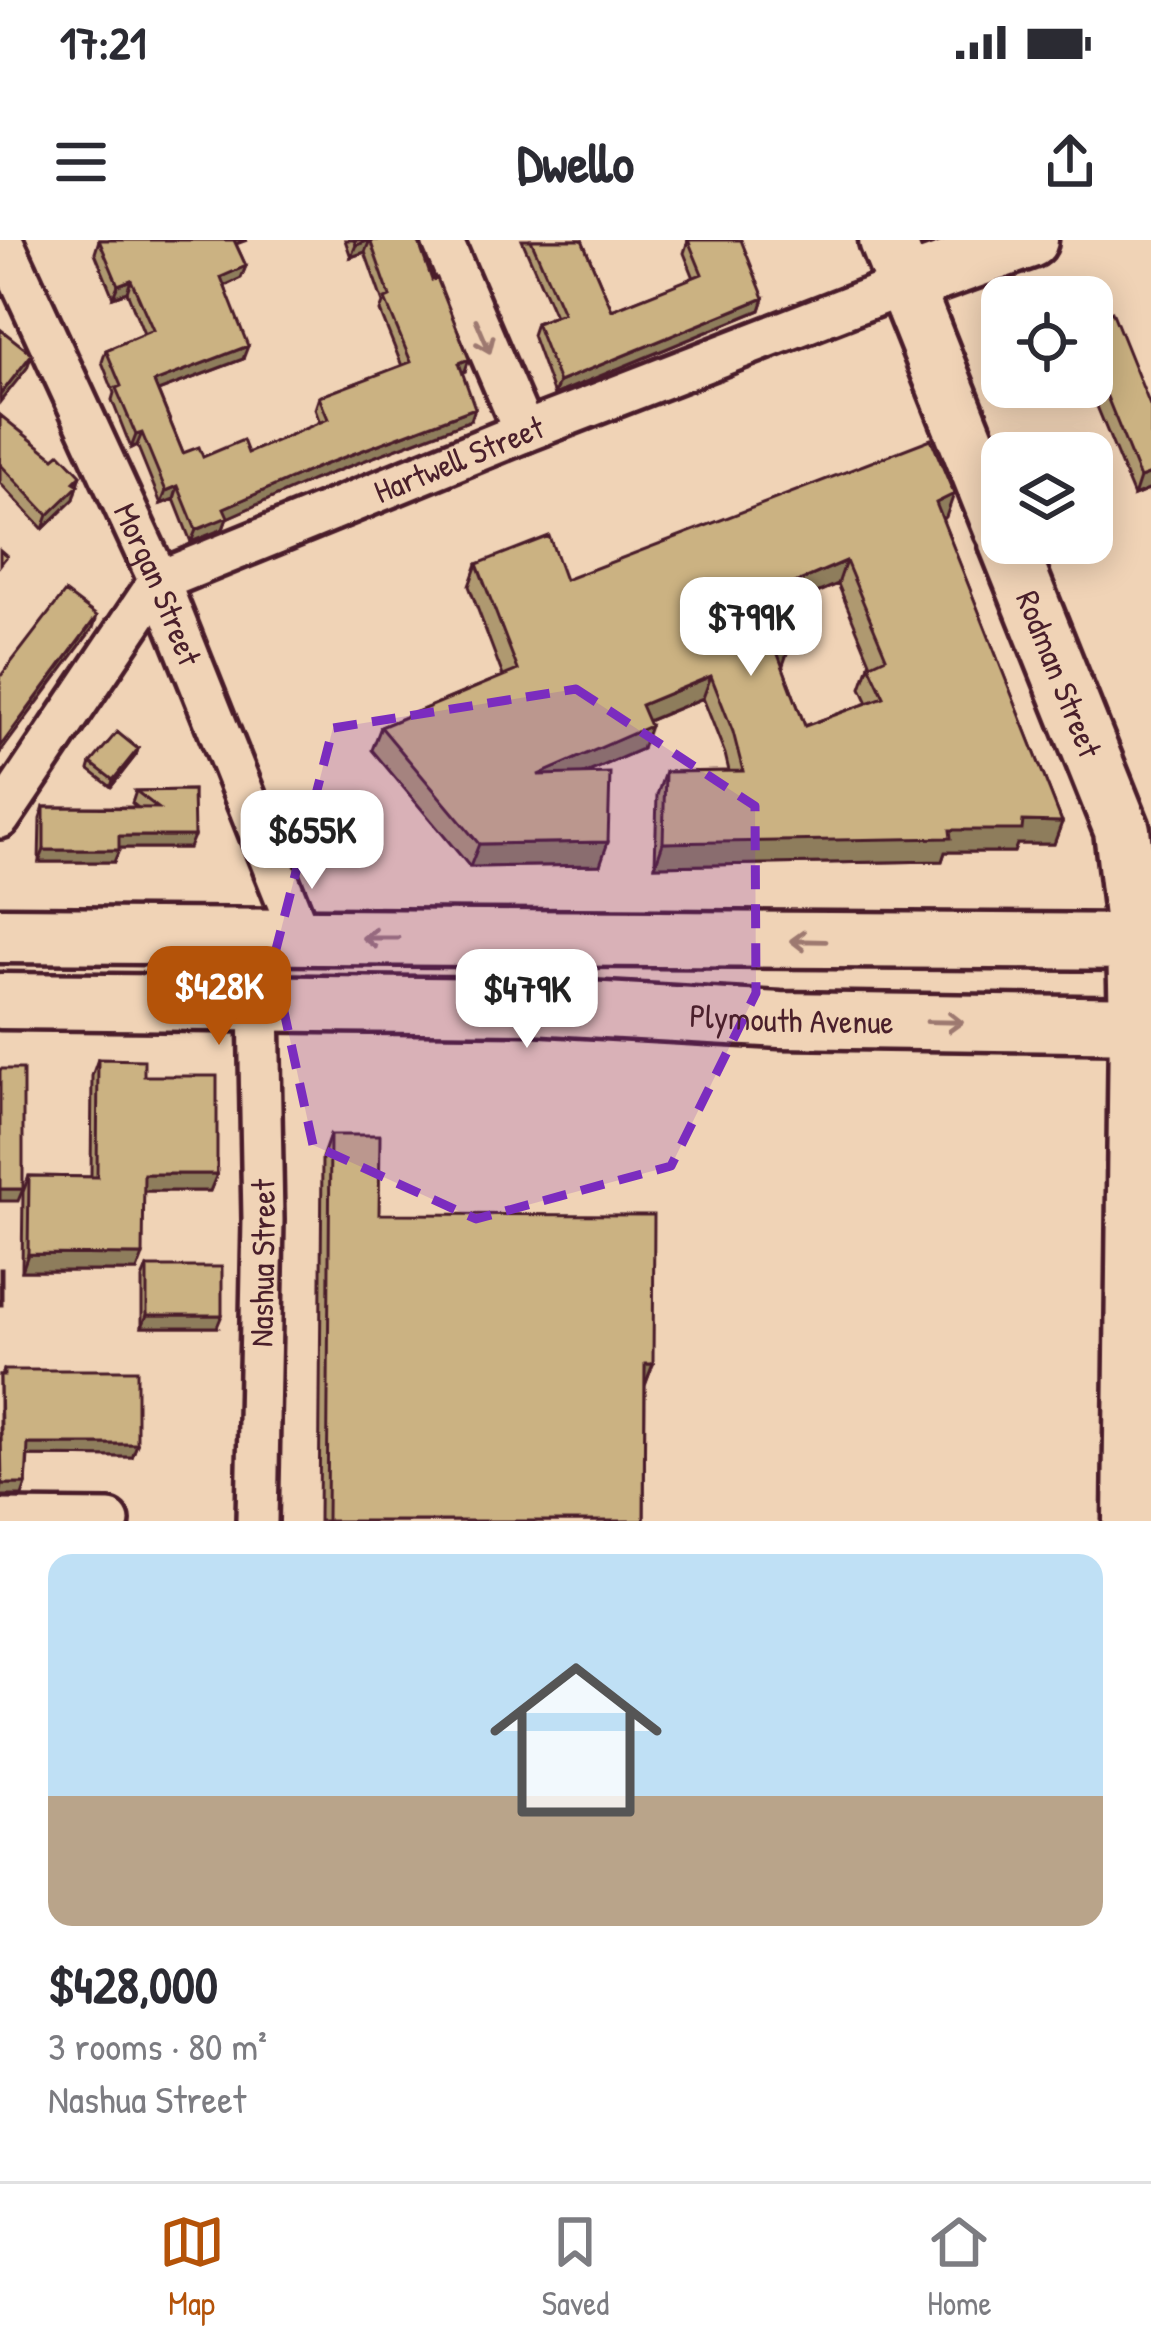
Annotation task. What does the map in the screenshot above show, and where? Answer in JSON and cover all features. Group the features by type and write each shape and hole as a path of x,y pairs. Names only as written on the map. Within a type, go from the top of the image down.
{"main road":[{"name":"Hartwell Street","path":"896,263 1030,240"},
{"path":"896,263 981,476"},
{"name":"Rodman Street","path":"1015,564 1122,830 1143,942 1131,1521"},
{"path":"0,935 1143,942"},
{"name":"Plymouth Avenue","path":"0,1001 533,1006 781,1021 1144,1025"}],"street":[{"name":"Morgan Street","path":"2,240 159,581 301,937"},
{"path":"442,240 524,432"},
{"name":"Hartwell Street","path":"159,581 524,432 896,263"},
{"path":"0,818 159,581"},
{"name":"Nashua Street","path":"257,1521 263,1220 259,1004"},
{"path":"0,1520 109,1521"}],"highlighted area":[{"path":"576,689 755,806 756,993 671,1166 476,1219 313,1145 273,961 333,728"}],"building":[{"path":"99,240 234,240 246,266 221,277 248,346 154,382 183,453 199,447 203,457 243,440 248,453 328,419 319,397 411,362 385,299 390,297 370,240 418,240 469,359 459,363 475,408 224,508 228,517 196,530 178,486 166,491 142,433 136,435 116,388 121,386 106,350 153,330 131,280 118,285"},
{"path":"531,240 582,240 612,310 702,274 688,240 741,240 764,298 559,382 536,323 563,313"},
{"path":"1113,313 1151,408 1151,474 1140,478 1112,408"},
{"path":"0,329 32,354 0,395"},
{"path":"0,415 54,458 60,453 81,475 74,482 79,485 48,515 0,464"},
{"path":"931,439 954,494 936,503 1062,822 1023,821 1022,830 950,830 951,838 663,843 665,772 743,771 711,676 641,705 650,726 538,775 610,773 608,842 479,844 381,727 518,670 477,564 549,536 565,580","holes":["846,561 886,657 869,665 884,697 805,726 776,649 791,642 771,593"]},
{"path":"65,592 97,616 0,747 0,677"},
{"path":"117,732 138,749 113,780 91,763"},
{"path":"193,790 194,836 119,836 119,850 44,850 44,807 158,808 136,791"},
{"path":"98,1059 144,1060 144,1076 217,1076 217,1174 144,1174 143,1255 28,1254 29,1176 97,1177"},
{"path":"0,1069 23,1069 23,1189 0,1189"},
{"path":"330,1135 380,1135 379,1214 654,1215 653,1364 645,1364 644,1521 327,1521"},
{"path":"147,1267 222,1267 222,1315 147,1315"},
{"path":"4,1370 137,1370 137,1444 28,1444 26,1484 2,1484 0,1375"}]}
